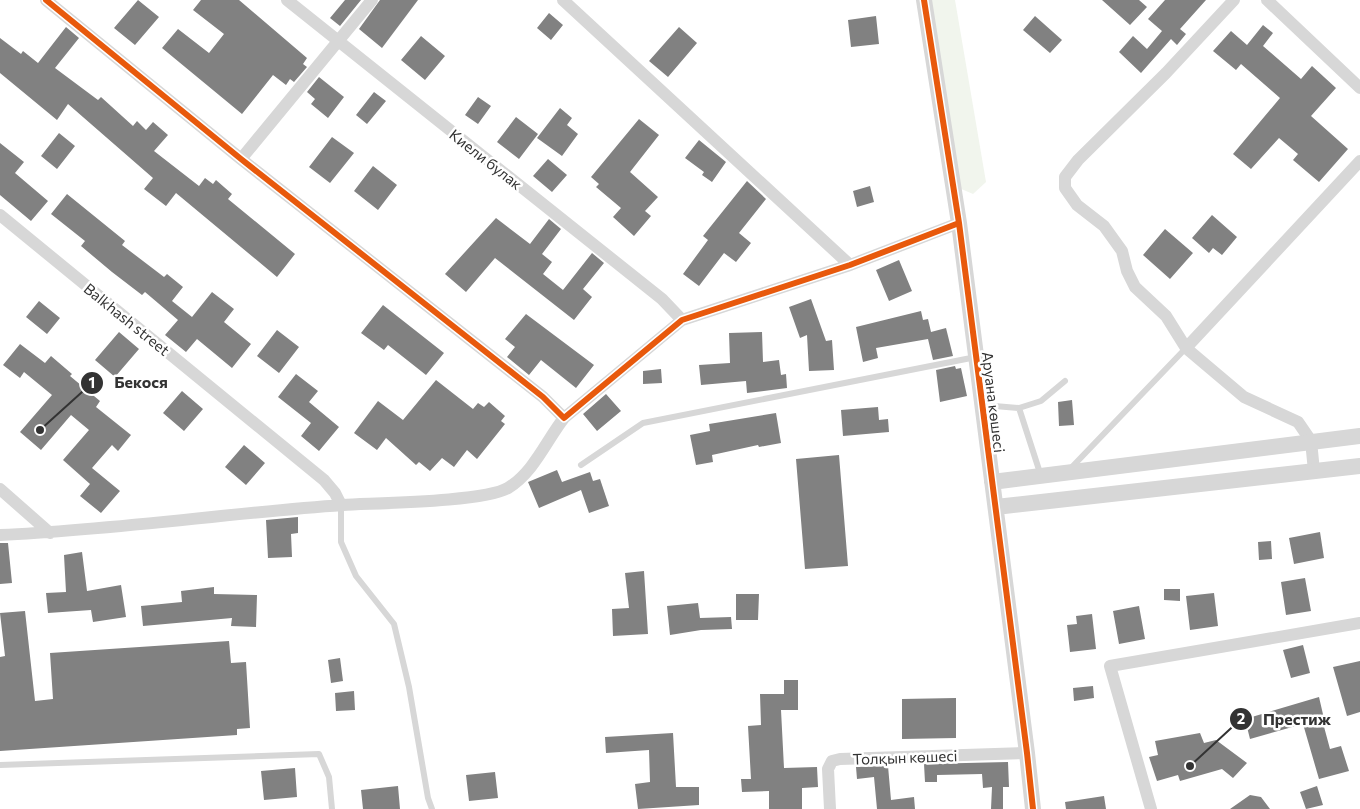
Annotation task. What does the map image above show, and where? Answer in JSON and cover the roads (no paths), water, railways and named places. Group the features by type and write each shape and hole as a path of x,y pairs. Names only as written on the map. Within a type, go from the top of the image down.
{"street":[{"path":"46,0 241,159 544,397 564,418"},
{"name":"Киели булак","path":"287,0 662,299 682,320"},
{"path":"241,159 372,0"},
{"path":"563,0 850,265"},
{"name":"Аруана көшесі","path":"924,0 959,223 1033,809"},
{"path":"1234,0 1166,74 1078,160 1065,177 1065,188 1077,205 1104,226 1122,251 1127,271 1135,287 1166,316 1186,348 1244,397 1298,422 1310,441 1314,471"},
{"path":"1267,0 1360,88"},
{"path":"1186,348 1360,161"},
{"name":"Balkhash street","path":"0,215 324,480 335,492 340,505"},
{"path":"0,535 50,533 340,505 477,496 507,489 531,467 550,436 564,418 682,320 850,265 959,223"},
{"path":"992,482 1360,436"},
{"path":"996,507 1360,466"},
{"path":"0,489 50,533"},
{"path":"1151,809 1110,666 1360,623"},
{"name":"Толқын көшесі","path":"830,809 828,769 832,761 840,759 1027,753"}],"lane":[{"path":"1064,474 1186,348"},
{"path":"581,465 643,422 976,357"},
{"path":"982,405 1019,408 1041,401 1065,381"},
{"path":"1019,408 1042,477"},
{"path":"340,505 341,542 356,576 394,624 409,687 428,798 432,809"},
{"path":"0,765 319,754 329,777 332,809"}],"place":[{"name":"Бекося","path":"40,430"},
{"name":"Престиж","path":"1190,766"}]}
